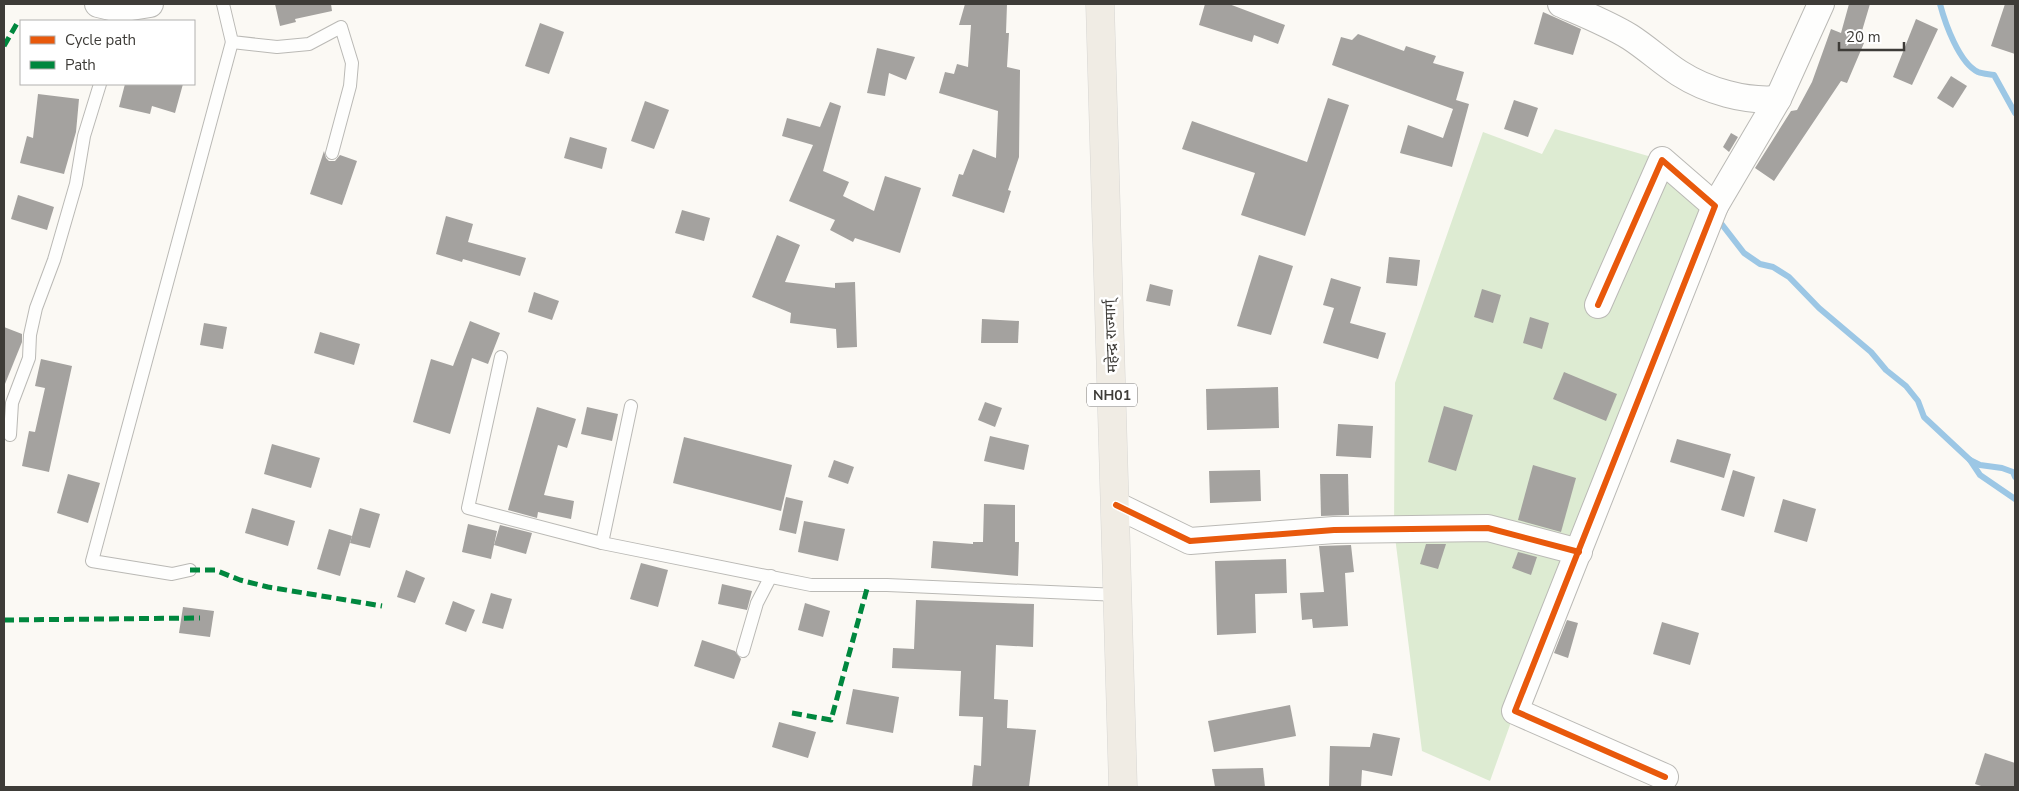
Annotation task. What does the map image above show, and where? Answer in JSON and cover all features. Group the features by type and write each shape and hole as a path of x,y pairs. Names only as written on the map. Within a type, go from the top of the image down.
{"highway":[{"name":"महेन्द्र राज्मार्ग्","path":"1100,4 1119,595 1123,787"}],"street":[{"path":"111,11 150,4"},
{"path":"1561,4 1630,37 1680,74 1702,85 1760,101 1778,99"},
{"path":"1665,777 1515,711 1715,206 1778,99 1821,4"},
{"path":"1598,305 1662,160 1715,206"},
{"path":"1116,505 1190,541 1334,530 1488,528 1578,552"}],"lane":[{"path":"190,570 172,574 92,561 232,42 223,4"},
{"path":"232,42 277,47 309,44 341,27 352,63 350,86 332,152"},
{"path":"10,435 12,404 29,358 30,335 36,308 54,260 76,184 84,136 100,85"},
{"path":"501,357 468,508 602,543 811,584 887,584 1119,595"},
{"path":"602,543 631,406"},
{"path":"743,651 757,603 771,576"}],"green space":[{"path":"1555,129 1662,160 1715,206 1515,711 1490,781 1422,751 1394,529 1395,383 1483,132 1542,154"}],"building":[{"path":"275,4 331,4 332,11 295,19 296,22 280,26"},
{"path":"965,4 1007,4 1006,33 1009,33 1007,67 1020,70 1019,157 1008,190 1011,191 1004,213 952,196 959,174 963,175 973,149 996,158 998,111 939,93 945,72 954,74 957,64 968,67 971,25 959,25"},
{"path":"1205,4 1229,4 1285,25 1278,44 1254,35 1252,42 1199,25"},
{"path":"1849,4 1870,4 1859,41 1864,43 1847,83 1841,81 1774,181 1755,168 1791,111 1797,110 1812,82 1831,29 1841,33"},
{"path":"2005,4 2015,4 2015,54 1991,46"},
{"path":"1543,12 1581,29 1573,55 1534,44"},
{"path":"1916,19 1938,29 1912,85 1893,77"},
{"path":"540,23 564,32 549,74 525,66"},
{"path":"1358,34 1404,51 1406,46 1436,56 1433,63 1464,72 1456,100 1469,104 1452,167 1400,153 1408,125 1443,138 1453,109 1332,65 1341,37 1352,40"},
{"path":"877,48 915,57 906,80 889,73 885,96 867,93"},
{"path":"1951,76 1967,86 1953,108 1937,98"},
{"path":"125,85 183,85 175,113 152,106 150,114 119,107"},
{"path":"38,94 79,99 76,132 64,174 20,163 27,136 33,138"},
{"path":"1328,98 1349,105 1305,236 1241,215 1255,173 1182,149 1192,121 1307,162"},
{"path":"1514,100 1538,108 1528,137 1504,129"},
{"path":"645,101 669,110 654,149 631,141"},
{"path":"830,102 841,106 823,171 849,182 843,196 874,211 885,176 921,188 900,253 855,238 853,242 830,230 835,220 789,201 813,145 782,136 787,118 820,127"},
{"path":"1731,133 1738,137 1729,152 1723,147"},
{"path":"570,137 607,148 602,169 564,158"},
{"path":"324,151 329,161 335,161 340,155 357,161 342,205 310,194"},
{"path":"18,195 54,207 47,230 11,219"},
{"path":"682,210 710,218 704,241 675,233"},
{"path":"446,216 473,224 468,242 526,258 520,276 463,259 462,262 436,254"},
{"path":"777,235 800,245 785,282 835,288 835,283 855,282 857,347 837,348 836,329 790,323 791,313 752,297"},
{"path":"1259,255 1293,266 1271,335 1237,326"},
{"path":"1389,257 1420,260 1417,286 1386,283"},
{"path":"1331,278 1361,287 1350,323 1386,333 1378,359 1323,343 1334,308 1323,305"},
{"path":"1150,284 1173,290 1170,306 1146,301"},
{"path":"1482,289 1501,295 1493,323 1474,317"},
{"path":"534,292 559,301 552,320 528,312"},
{"path":"1530,317 1549,323 1542,349 1523,343"},
{"path":"982,319 1019,321 1018,343 981,343"},
{"path":"470,321 500,333 488,364 472,358 450,434 413,422 431,359 453,366"},
{"path":"204,323 227,327 223,349 200,345"},
{"path":"4,327 22,334 22,342 5,384"},
{"path":"320,332 360,344 354,365 314,353"},
{"path":"41,359 72,366 49,472 22,466 29,431 35,432 45,388 35,386"},
{"path":"1564,372 1617,394 1606,421 1553,399"},
{"path":"1278,387 1279,428 1207,430 1206,389"},
{"path":"985,402 1002,408 995,427 978,420"},
{"path":"1444,406 1473,415 1456,471 1428,462"},
{"path":"537,407 576,419 567,448 558,445 544,495 574,501 571,519 538,512 537,518 508,510"},
{"path":"587,407 618,414 612,441 581,434"},
{"path":"1338,424 1373,426 1371,458 1336,456"},
{"path":"990,436 1029,445 1024,470 984,461"},
{"path":"684,437 792,465 781,511 673,483"},
{"path":"1677,439 1731,454 1724,478 1670,462"},
{"path":"272,444 320,458 311,488 264,474"},
{"path":"834,460 854,467 848,484 828,477"},
{"path":"1533,465 1576,478 1561,532 1518,520"},
{"path":"1260,470 1261,501 1210,503 1209,471"},
{"path":"1733,470 1755,477 1744,517 1721,510"},
{"path":"68,474 100,483 88,523 57,513"},
{"path":"1320,474 1348,474 1349,515 1321,516"},
{"path":"786,497 803,501 796,534 779,530"},
{"path":"1783,499 1816,509 1807,542 1774,532"},
{"path":"984,504 1015,505 1015,542 1019,542 1018,576 931,568 933,541 973,544 973,542 983,542"},
{"path":"252,508 295,521 288,546 245,533"},
{"path":"360,508 380,514 370,548 350,543"},
{"path":"804,521 845,529 838,561 798,552"},
{"path":"468,524 497,531 491,559 462,552"},
{"path":"500,525 532,533 526,554 494,545"},
{"path":"329,529 352,536 340,576 317,569"},
{"path":"1426,544 1446,544 1438,569 1420,564"},
{"path":"1351,545 1354,572 1345,573 1348,626 1313,628 1312,619 1302,620 1300,593 1324,592 1319,546"},
{"path":"1518,552 1537,557 1531,575 1512,568"},
{"path":"1286,559 1287,593 1255,594 1256,633 1217,635 1215,561"},
{"path":"641,563 668,570 658,607 630,599"},
{"path":"406,570 425,578 415,603 397,597"},
{"path":"722,584 752,591 747,610 718,604"},
{"path":"491,593 512,599 503,629 482,623"},
{"path":"916,600 1034,604 1033,647 996,645 994,699 1008,700 1007,728 1036,730 1029,787 972,787 974,765 981,766 983,717 959,716 961,671 892,668 893,648 914,649"},
{"path":"453,601 475,610 466,632 445,624"},
{"path":"805,603 830,611 823,637 798,630"},
{"path":"183,607 214,611 210,637 179,633"},
{"path":"1567,620 1578,623 1568,658 1554,653"},
{"path":"1662,622 1699,633 1690,665 1653,654"},
{"path":"702,640 735,651 741,659 734,679 694,666"},
{"path":"853,689 899,697 893,733 846,724"},
{"path":"1290,705 1296,736 1214,752 1208,721"},
{"path":"779,722 816,732 808,758 772,747"},
{"path":"1373,733 1400,738 1392,776 1362,770 1361,787 1329,787 1330,746 1370,747"},
{"path":"1985,753 2015,763 2015,787 1984,787 1975,784"},
{"path":"1263,768 1265,787 1215,787 1212,769"}],"waterway":[{"path":"1940,4 1945,21 1959,52 1971,67 1978,72 1994,75 2015,113"},
{"path":"1720,222 1744,253 1760,264 1773,267 1789,277 1819,308 1871,352 1886,370 1906,386 1918,401 1924,417 1970,460 1980,465 2002,468 2013,472 2015,477"},
{"path":"1970,460 1980,475 2015,499"}],"marked path":[{"path":"4,46 19,20"},
{"path":"190,570 215,570 240,580 268,587 382,606"},
{"path":"792,713 831,720 868,585"},
{"path":"4,620 200,618"}],"cycle path":[{"path":"1598,305 1662,160 1715,206 1515,711 1665,777"},
{"path":"1116,505 1190,541 1334,530 1488,528 1579,552"}]}
